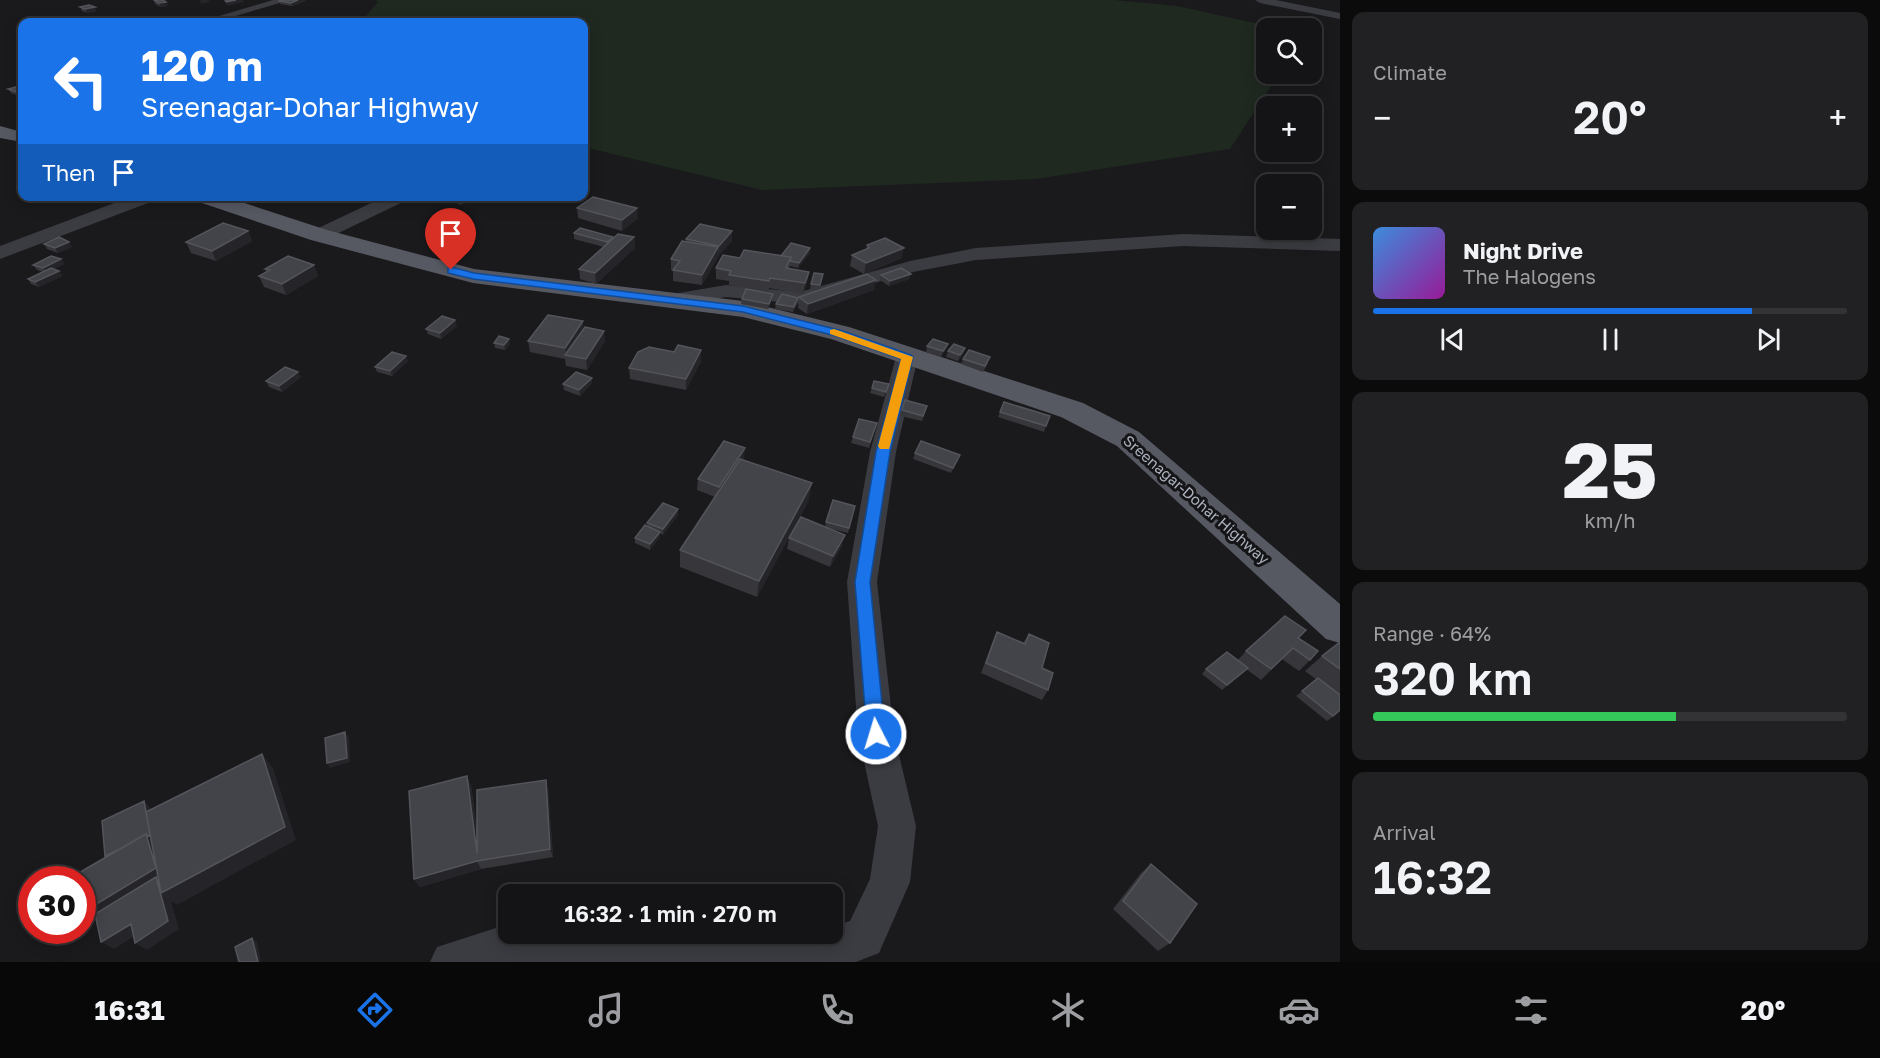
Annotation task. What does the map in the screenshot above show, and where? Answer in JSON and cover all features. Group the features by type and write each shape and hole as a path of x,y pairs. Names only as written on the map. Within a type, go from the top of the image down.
{"main road":[{"path":"0,132 18,136"},
{"name":"Sreenagar-Dohar Highway","path":"215,201 319,235 473,276 743,309 840,333 1072,410 1128,439 1340,627"}],"street":[{"path":"226,16 285,0"},
{"path":"1260,0 1340,16"},
{"path":"0,253 137,201"},
{"path":"319,235 390,201"},
{"path":"667,301 726,291 801,298 910,267 976,254 1183,240 1340,245"},
{"path":"452,962 502,947 669,942 809,956 864,938 890,882 897,826 876,734 862,582 883,452 907,357"}],"green space":[{"path":"376,0 1114,0 1177,6 1256,23 1256,84 1272,84 1265,96 1256,96 1256,109 1230,149 1036,179 762,190 588,148 588,18 364,18 378,2"}],"building":[{"path":"298,0 291,3 279,1"},
{"path":"89,5 95,7 85,9 80,7"},
{"path":"16,87 18,92 17,92 8,89"},
{"path":"593,197 637,208 622,220 577,208"},
{"path":"223,223 248,231 212,251 186,242"},
{"path":"700,224 732,231 719,246 686,239"},
{"path":"580,228 613,237 607,242 574,233"},
{"path":"618,234 634,237 595,273 579,269"},
{"path":"59,237 69,242 55,248 44,244"},
{"path":"885,238 904,248 866,263 852,255 869,248 867,245"},
{"path":"682,241 718,247 702,275 673,270 680,261 671,259"},
{"path":"791,243 810,248 799,263 790,261 791,257 781,256"},
{"path":"744,250 791,257 786,268 809,272 805,283 729,275 731,271 716,268 723,255 740,258"},
{"path":"51,256 61,259 43,268 33,265"},
{"path":"288,256 314,265 282,284 259,276 270,270 265,269"},
{"path":"51,268 59,271 35,282 28,279"},
{"path":"901,268 911,274 890,281 881,275"},
{"path":"814,273 823,274 820,285 811,284"},
{"path":"867,274 876,280 808,304 799,297"},
{"path":"746,289 773,294 769,304 742,299"},
{"path":"782,294 798,298 794,307 776,304"},
{"path":"548,315 583,321 565,348 528,341"},
{"path":"442,316 455,320 440,333 426,329"},
{"path":"585,327 604,331 586,359 565,355"},
{"path":"499,336 509,339 504,345 494,343"},
{"path":"933,339 948,344 943,351 927,346"},
{"path":"954,344 965,348 960,355 948,351"},
{"path":"678,345 701,350 686,379 629,368 638,352 649,347 674,352"},
{"path":"969,350 990,357 985,366 963,359"},
{"path":"392,352 406,356 390,371 375,367"},
{"path":"285,367 298,372 279,386 266,381"},
{"path":"576,372 592,378 579,390 563,384"},
{"path":"874,381 889,384 886,392 872,388"},
{"path":"905,400 927,406 923,416 902,410"},
{"path":"1004,402 1050,416 1046,426 1000,412"},
{"path":"859,419 877,423 870,442 853,437"},
{"path":"724,441 745,448 719,487 698,479"},
{"path":"921,441 960,455 953,468 915,453"},
{"path":"740,459 812,483 759,581 680,550"},
{"path":"833,500 855,506 849,528 826,522"},
{"path":"663,503 678,509 663,529 647,523"},
{"path":"801,517 845,535 833,556 789,538"},
{"path":"645,525 660,532 650,544 635,538"},
{"path":"1285,616 1306,630 1298,638 1318,651 1310,660 1293,648 1271,669 1246,651"},
{"path":"997,632 1025,644 1029,634 1049,643 1042,668 1053,673 1048,690 986,663"},
{"path":"1340,642 1340,669 1322,656"},
{"path":"1227,652 1248,668 1227,685 1206,669"},
{"path":"1318,678 1340,695 1340,710 1333,716 1302,691"},
{"path":"345,732 347,758 327,763 325,738"},
{"path":"262,754 285,827 161,893 146,812"},
{"path":"467,776 477,853 477,790 546,780 550,849 477,861 414,879 409,791"},
{"path":"144,801 150,835 146,834 105,856 102,821"},
{"path":"146,834 156,868 96,904 96,866 91,866"},
{"path":"1151,864 1197,904 1170,943 1123,901"},
{"path":"156,877 168,921 135,943 131,924 101,942 96,913"},
{"path":"252,938 258,962 239,962 235,947"}],"slow traffic":[{"path":"834,332 907,357 884,446"}],"route":[{"path":"451,270 473,276 743,309 840,333 907,357 883,452 862,582 876,734"}]}
